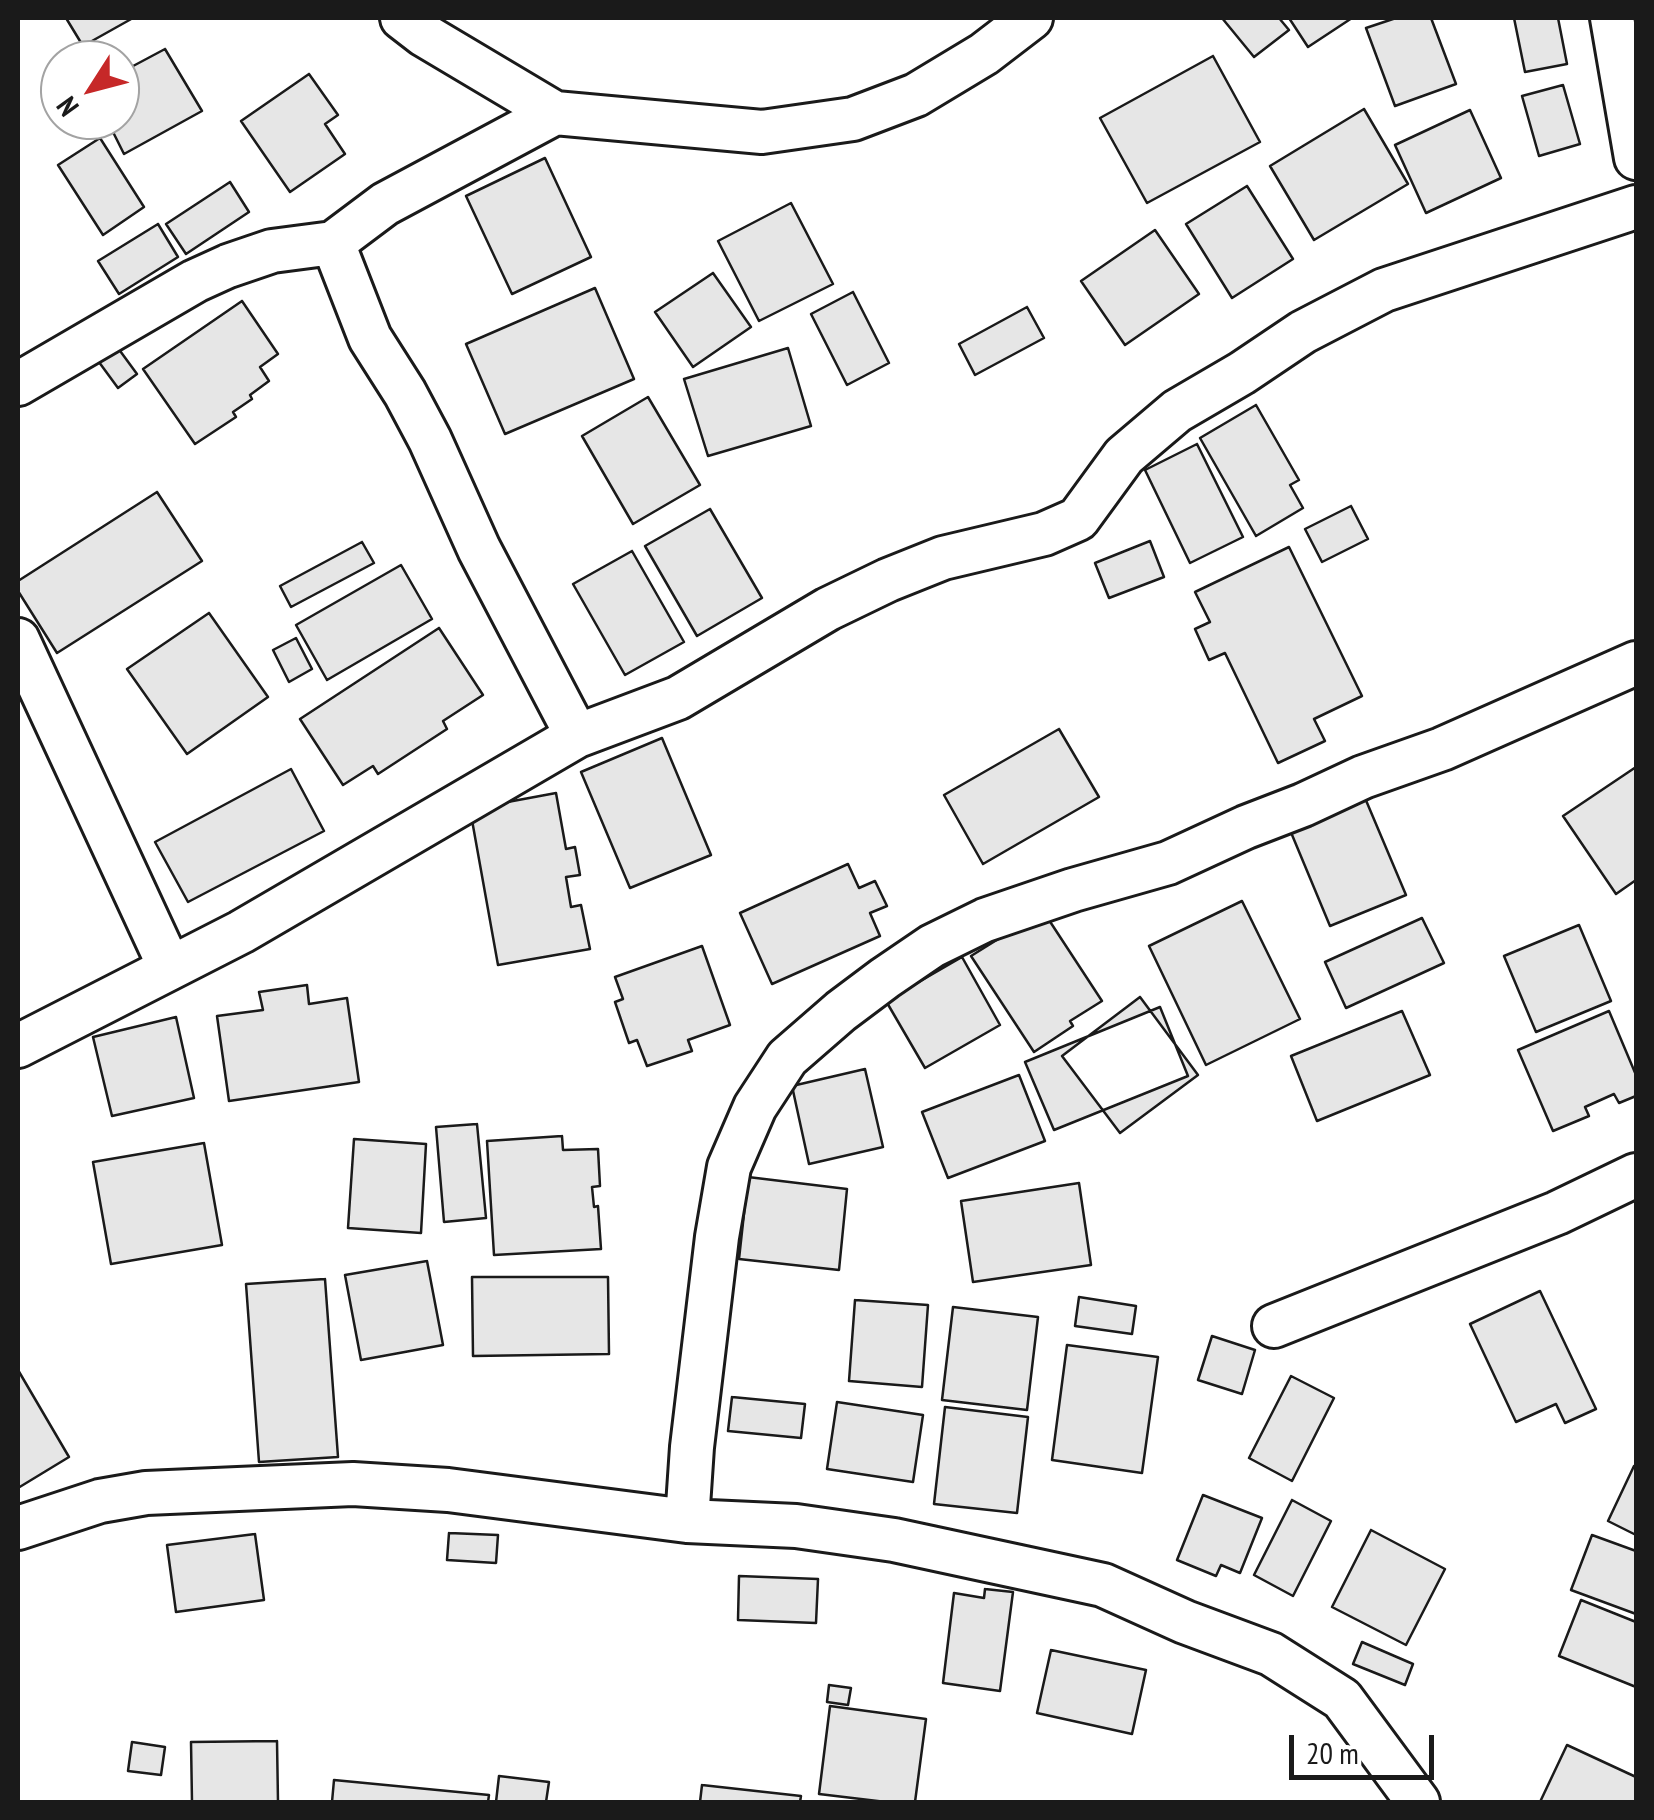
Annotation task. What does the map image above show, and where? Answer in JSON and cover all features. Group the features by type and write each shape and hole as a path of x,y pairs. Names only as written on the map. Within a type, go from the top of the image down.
{"street":[{"path":"402,18 555,113 762,132 853,120 916,95 984,54 1031,18"},
{"path":"1612,18 1636,158"},
{"path":"18,384 228,266 272,251 333,243 385,204 555,113"},
{"path":"18,1046 241,932 577,736 678,698 828,609 943,558 1044,534 1078,519 1124,456 1177,411 1303,332 1384,290 1636,207"},
{"path":"333,243 370,338 430,440 478,549 577,736"},
{"path":"18,640 170,968"},
{"path":"687,1520 692,1447 729,1167 755,1107 787,1058 885,978 932,946 985,920 1072,890 1168,864 1246,827 1363,777 1442,749 1636,662"},
{"path":"1274,1326 1558,1213 1636,1175"},
{"path":"18,1528 100,1501 146,1494 354,1484 448,1490 687,1520 796,1526 894,1540 1102,1585 1185,1622 1272,1654 1342,1699 1418,1802"}],"building":[{"path":"66,18 133,18 94,40 79,40"},
{"path":"1222,18 1279,18 1289,30 1254,57"},
{"path":"1289,18 1352,18 1308,47"},
{"path":"1396,18 1431,18 1456,84 1395,106 1366,28"},
{"path":"1514,18 1558,18 1567,64 1525,72"},
{"path":"165,49 202,111 124,154 117,140 140,140 140,62"},
{"path":"1213,56 1260,142 1147,203 1100,118"},
{"path":"309,74 338,115 325,124 345,154 290,192 241,121"},
{"path":"1563,85 1580,144 1539,156 1522,96"},
{"path":"1364,109 1408,184 1314,240 1270,166"},
{"path":"1470,110 1501,178 1426,213 1395,145"},
{"path":"101,140 144,207 103,235 58,165"},
{"path":"545,158 591,257 512,294 466,196"},
{"path":"230,182 249,212 186,254 166,224"},
{"path":"1247,186 1293,259 1232,298 1186,224"},
{"path":"791,203 833,284 759,321 718,241"},
{"path":"158,224 178,257 119,294 98,261"},
{"path":"1155,230 1199,294 1125,345 1081,281"},
{"path":"713,273 751,327 693,367 655,312"},
{"path":"595,288 634,379 505,434 466,344"},
{"path":"853,292 889,363 847,385 811,314"},
{"path":"242,301 278,354 260,367 269,381 233,412 236,417 195,444 143,369"},
{"path":"1027,307 1044,338 975,375 959,344"},
{"path":"115,344 137,374 118,388 96,358"},
{"path":"788,348 811,426 708,456 684,379"},
{"path":"648,397 700,485 633,524 582,436"},
{"path":"1256,405 1299,480 1290,485 1303,508 1256,536 1200,438"},
{"path":"1197,444 1243,537 1190,563 1145,470"},
{"path":"157,492 202,561 57,653 18,591 18,581"},
{"path":"1351,506 1368,539 1322,562 1305,529"},
{"path":"710,509 762,598 697,636 645,546"},
{"path":"1150,541 1164,577 1109,598 1095,563"},
{"path":"362,542 374,563 291,607 280,586"},
{"path":"1289,547 1362,696 1314,719 1325,741 1278,763 1225,653 1209,660 1195,629 1210,622 1195,592"},
{"path":"632,551 684,642 625,675 573,584"},
{"path":"401,565 432,619 327,680 296,625"},
{"path":"209,613 268,697 187,754 127,669"},
{"path":"439,628 483,695 443,721 447,729 378,774 373,766 343,785 300,719"},
{"path":"296,638 312,669 289,682 273,650"},
{"path":"1059,729 1099,797 983,864 944,795"},
{"path":"662,738 711,855 630,888 581,772"},
{"path":"1636,767 1636,880 1616,894 1563,816"},
{"path":"291,769 324,831 188,902 155,842"},
{"path":"556,793 566,849 575,847 580,875 566,877 571,907 581,905 590,949 498,965 470,809"},
{"path":"1365,798 1406,895 1330,926 1290,830"},
{"path":"848,864 859,888 875,881 887,906 870,913 880,936 772,984 740,913"},
{"path":"1242,901 1300,1019 1206,1065 1149,946"},
{"path":"1047,917 1102,1001 1070,1021 1073,1026 1034,1052 971,956 1032,918"},
{"path":"1422,918 1444,963 1346,1008 1325,962"},
{"path":"1579,925 1611,1001 1536,1032 1504,956"},
{"path":"702,946 730,1025 688,1040 692,1051 647,1066 637,1040 629,1043 615,1002 623,999 615,977"},
{"path":"962,957 1000,1025 925,1068 886,1001"},
{"path":"307,985 309,1004 347,998 359,1082 229,1101 217,1016 263,1010 259,992"},
{"path":"1140,997 1198,1075 1120,1133 1062,1056"},
{"path":"1160,1007 1188,1076 1054,1130 1025,1062"},
{"path":"1402,1011 1430,1075 1317,1121 1291,1056"},
{"path":"1609,1011 1636,1075 1636,1096 1619,1103 1614,1094 1585,1107 1589,1116 1553,1131 1518,1050"},
{"path":"176,1017 194,1098 112,1116 93,1037"},
{"path":"865,1069 883,1147 809,1164 792,1086"},
{"path":"1019,1075 1045,1141 948,1178 922,1112"},
{"path":"477,1124 486,1218 444,1222 436,1127"},
{"path":"562,1136 563,1150 598,1149 600,1186 592,1187 594,1207 598,1206 601,1249 494,1255 487,1141"},
{"path":"354,1139 426,1144 421,1233 348,1228"},
{"path":"204,1143 222,1245 111,1264 93,1162"},
{"path":"748,1177 847,1189 839,1270 739,1259"},
{"path":"1079,1183 1091,1265 973,1282 961,1201"},
{"path":"427,1261 443,1345 361,1360 345,1275"},
{"path":"472,1277 608,1277 609,1354 473,1356"},
{"path":"325,1279 338,1457 259,1462 246,1284"},
{"path":"1540,1291 1596,1409 1565,1423 1556,1404 1516,1422 1470,1324"},
{"path":"1079,1297 1136,1306 1132,1334 1075,1326"},
{"path":"855,1300 928,1305 922,1387 849,1381"},
{"path":"953,1307 1038,1317 1027,1410 942,1400"},
{"path":"1212,1336 1255,1350 1242,1394 1198,1380"},
{"path":"1067,1345 1158,1357 1142,1473 1052,1460"},
{"path":"18,1370 69,1457 18,1488"},
{"path":"1291,1376 1334,1398 1292,1481 1249,1458"},
{"path":"732,1397 805,1404 801,1438 728,1431"},
{"path":"837,1402 923,1415 913,1482 827,1469"},
{"path":"945,1407 1028,1417 1017,1513 934,1504"},
{"path":"1636,1467 1636,1535 1608,1521"},
{"path":"1203,1495 1262,1518 1240,1573 1221,1565 1216,1576 1177,1560"},
{"path":"1292,1500 1331,1521 1293,1596 1254,1575"},
{"path":"1371,1530 1445,1569 1406,1645 1332,1607"},
{"path":"449,1533 498,1535 496,1563 447,1560"},
{"path":"255,1534 264,1600 176,1612 167,1545"},
{"path":"1592,1535 1636,1551 1636,1614 1571,1590"},
{"path":"739,1576 818,1579 816,1623 738,1620"},
{"path":"985,1589 1013,1592 1000,1691 943,1683 954,1593 984,1598"},
{"path":"1581,1600 1636,1622 1636,1687 1559,1656"},
{"path":"1362,1642 1413,1664 1405,1685 1353,1664"},
{"path":"1051,1650 1146,1670 1132,1734 1037,1713"},
{"path":"829,1685 851,1688 848,1705 827,1702"},
{"path":"830,1706 926,1719 915,1802 819,1794"},
{"path":"277,1741 278,1802 192,1802 191,1742"},
{"path":"132,1742 165,1747 161,1775 128,1771"},
{"path":"1567,1745 1636,1777 1636,1802 1540,1802"},
{"path":"499,1776 549,1782 546,1802 496,1802"},
{"path":"334,1780 489,1795 488,1802 332,1802"},
{"path":"702,1785 801,1796 800,1802 700,1802"}]}
